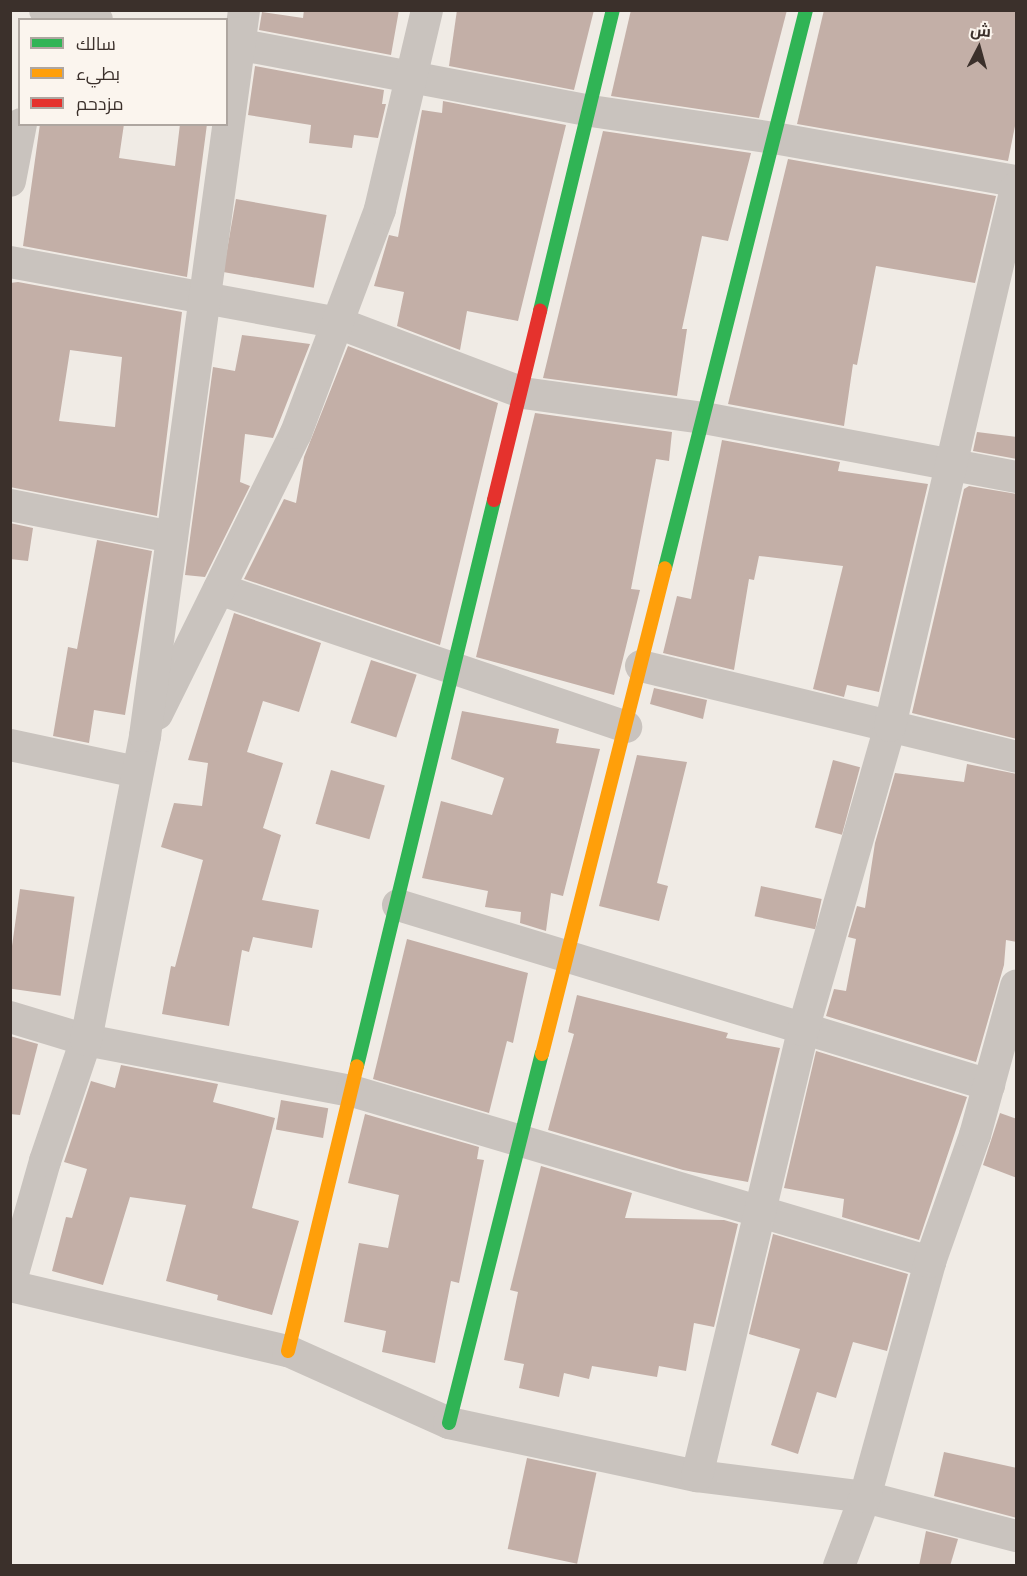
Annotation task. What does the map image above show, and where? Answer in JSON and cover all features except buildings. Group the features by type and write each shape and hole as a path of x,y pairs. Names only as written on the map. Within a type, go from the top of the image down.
{"street":[{"path":"43,10 86,18"},
{"path":"228,89 233,43 244,10"},
{"path":"146,736 296,433 380,209 427,10"},
{"path":"288,1351 523,393 613,10"},
{"path":"449,1423 522,1142 806,10"},
{"path":"233,43 591,111 774,138 1017,181"},
{"path":"10,181 21,126"},
{"path":"224,126 205,298 146,736 137,772 86,1040 45,1161 10,1285 288,1351 449,1423 697,1476 865,1497 1017,1536"},
{"path":"697,1476 762,1213 803,1030 890,726 953,468 1017,188"},
{"path":"10,262 338,323 523,393 704,417 953,468 1017,477"},
{"path":"10,505 172,537"},
{"path":"219,589 626,727"},
{"path":"641,666 1017,756"},
{"path":"10,745 137,772"},
{"path":"398,905 989,1085"},
{"path":"839,1566 865,1497 930,1262 989,1085 1017,986"},
{"path":"10,1017 86,1040 352,1091 930,1262"}],"traffic: fast":[{"path":"540,311 613,10"},
{"path":"665,568 806,10"},
{"path":"357,1066 494,500"},
{"path":"449,1423 542,1054"}],"traffic: slow":[{"path":"542,1054 665,568"},
{"path":"288,1351 357,1066"}],"traffic: jam":[{"path":"494,500 540,311"}]}
